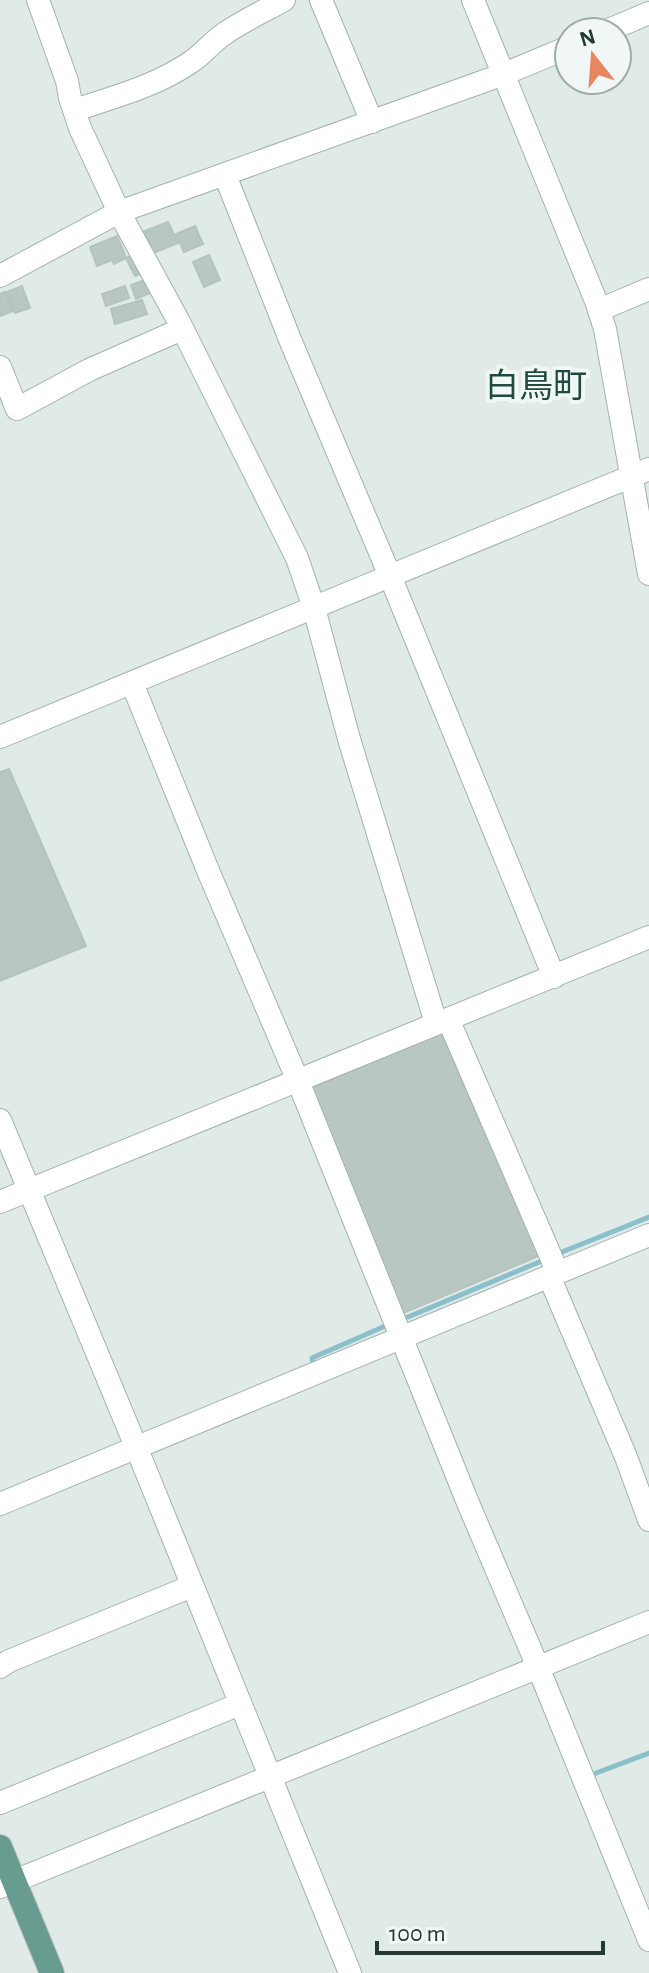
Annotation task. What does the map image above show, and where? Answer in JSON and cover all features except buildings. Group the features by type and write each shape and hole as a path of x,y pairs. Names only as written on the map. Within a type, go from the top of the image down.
{"main road":[{"path":"0,1847 7,1884 52,1973"}],"street":[{"path":"38,0 80,128 119,212 182,329 297,558 314,608 349,739 442,1021 552,1266 649,1520"},
{"path":"75,110 146,85 181,68 224,33 284,0"},
{"path":"321,0 372,122"},
{"path":"473,0 605,329 640,472 649,574"},
{"path":"0,276 119,212 553,54"},
{"path":"225,175 554,977"},
{"path":"599,310 649,289"},
{"path":"0,367 17,409 89,370 182,329"},
{"path":"0,737 640,472"},
{"path":"132,683 649,1940"},
{"path":"0,1202 649,937"},
{"path":"0,1120 350,1973"},
{"path":"0,1504 402,1337 552,1266 649,1235"},
{"path":"0,1667 192,1586"},
{"path":"7,1884 649,1622"},
{"path":"0,1803 240,1704"}],"waterway":[{"path":"557,1254 649,1217"},
{"path":"408,1317 544,1260"},
{"path":"311,1366 312,1358 383,1327"},
{"path":"591,1775 649,1753"}],"district":[{"name":"白鳥町","path":"536,385"}]}
